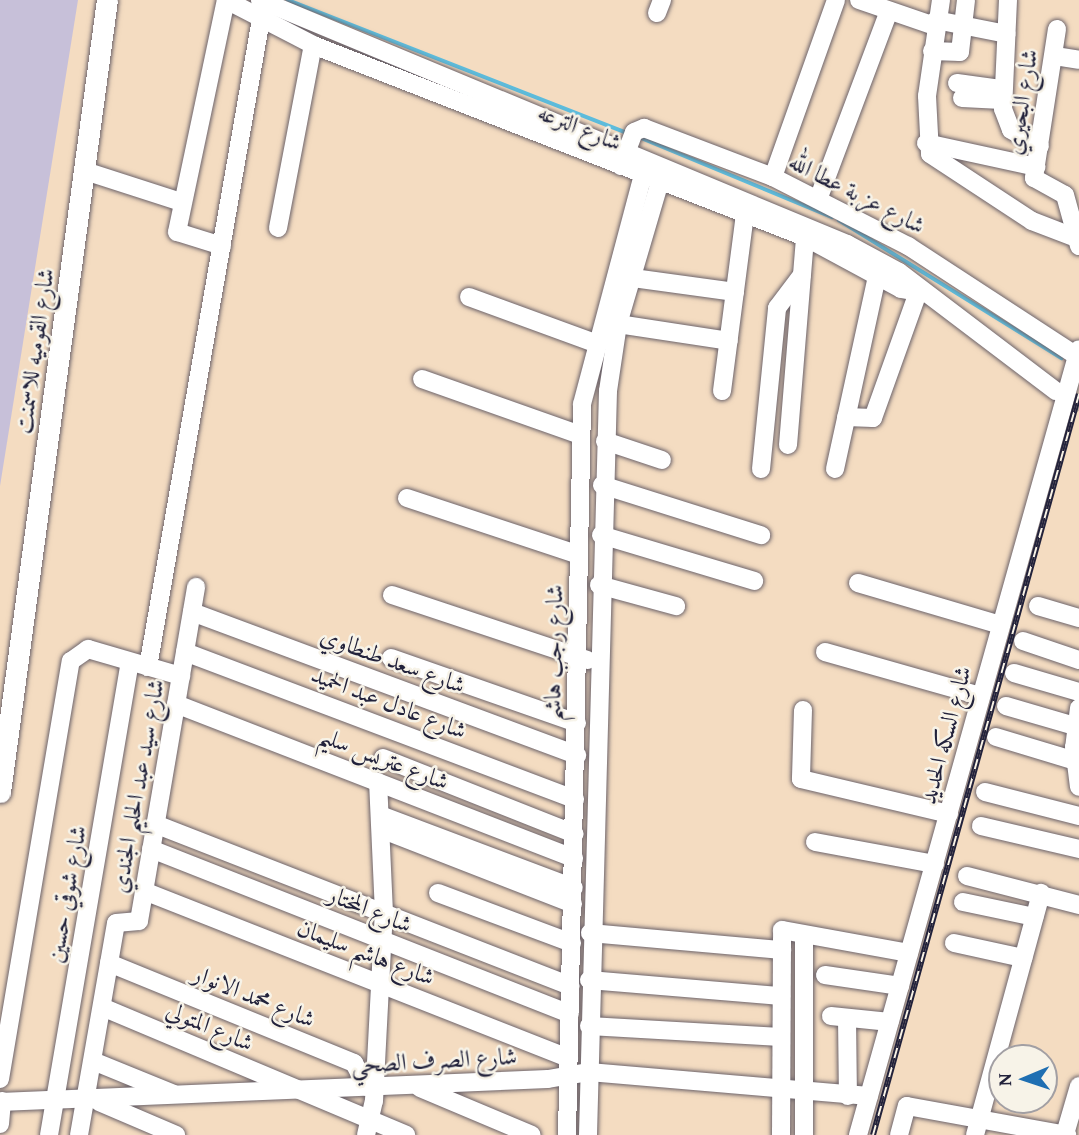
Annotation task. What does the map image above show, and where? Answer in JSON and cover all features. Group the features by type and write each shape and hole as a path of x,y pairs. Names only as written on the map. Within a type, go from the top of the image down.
{"main road":[{"name":"شارع القوميه للاسمنت","path":"0,792 29,532 63,280 94,0"},
{"name":"شارع القوميه للاسمنت","path":"63,280 85,171 107,0"},
{"name":"شارع القوميه للاسمنت","path":"0,690 29,532"}],"street":[{"path":"222,246 178,234 181,202 226,0"},
{"name":"شارع الترعه","path":"226,0 313,45 624,150 806,224 899,272 918,292 1056,391"},
{"path":"260,0 624,150"},
{"path":"773,177 836,0"},
{"path":"859,0 936,23 1007,34"},
{"path":"941,0 932,51 926,143 934,159 1023,216 1078,242"},
{"path":"932,51 959,53 967,0"},
{"path":"1008,0 1001,95 1012,130 1040,146"},
{"path":"819,197 889,11"},
{"path":"148,667 261,19"},
{"name":"شارع البحيري","path":"1057,29 1036,167 1036,183 1065,195 1078,242"},
{"path":"278,228 313,45"},
{"path":"1055,56 1079,60"},
{"path":"959,91 1001,95"},
{"name":"شارع عزبة عطا الله","path":"624,150 644,128 819,197 918,252 1078,352"},
{"path":"926,143 1036,167"},
{"name":"شارع الترعه","path":"624,150 651,182 805,237 877,277 918,292"},
{"path":"85,171 181,202"},
{"name":"شارع رجب هاشم","path":"588,1135 590,933 602,485 617,332 633,278 651,182"},
{"name":"شارع رجب هاشم","path":"567,1135 577,755 580,435 596,339 651,182"},
{"path":"722,391 745,214"},
{"path":"788,445 805,237"},
{"path":"761,469 777,308 802,275"},
{"path":"835,469 877,277"},
{"path":"633,278 735,292"},
{"path":"846,417 873,418 918,292"},
{"path":"469,298 596,339 617,332 729,341"},
{"name":"شارع السكه الحديد","path":"858,1135 1078,352"},
{"path":"422,379 580,435"},
{"path":"605,441 662,460"},
{"path":"602,485 761,535"},
{"path":"407,498 579,555"},
{"path":"601,535 754,581"},
{"path":"858,583 1001,625"},
{"path":"599,585 676,606"},
{"name":"شارع سيد عبد الحليم الجندي","path":"79,1135 90,1100 93,1061 116,922 138,922 196,587"},
{"path":"391,595 597,664"},
{"path":"1038,606 1079,618"},
{"name":"شارع سعد طنطاوي","path":"192,612 577,755"},
{"path":"1023,641 1079,660"},
{"path":"0,1079 71,661 88,649 181,676"},
{"name":"شارع عادل عبد الحميد","path":"185,652 575,799"},
{"path":"825,652 981,696"},
{"path":"391,658 577,723"},
{"name":"شارع شوقي حسين","path":"49,1135 131,662"},
{"path":"1014,673 1079,692"},
{"name":"شارع عتريس سليم","path":"176,704 574,858"},
{"path":"1006,706 1077,717 1079,787"},
{"path":"803,710 800,776 810,782 949,814"},
{"path":"996,737 1077,762"},
{"path":"383,758 575,834"},
{"path":"368,1127 384,913 377,782"},
{"path":"985,792 1079,816"},
{"path":"381,822 573,896"},
{"path":"156,824 571,986"},
{"path":"981,826 1079,849"},
{"path":"815,842 935,864"},
{"name":"شارع المختار","path":"151,849 570,1014"},
{"path":"967,876 1079,905"},
{"name":"شارع هاشم سليمان","path":"144,891 379,983 569,1067"},
{"path":"438,893 572,943"},
{"path":"976,1127 1041,893"},
{"path":"963,902 1034,917"},
{"path":"781,1135 782,930 804,937 909,953"},
{"path":"590,933 782,950"},
{"path":"804,937 804,1135"},
{"path":"954,943 1023,958"},
{"name":"شارع محمد الانوار","path":"109,963 345,1059 360,1068 370,1087"},
{"path":"825,975 900,986"},
{"path":"589,980 781,996"},
{"name":"شارع المتولي","path":"102,1006 299,1090 368,1127 406,1135"},
{"path":"848,1096 839,1017 890,1022"},
{"path":"589,1026 781,1037"},
{"path":"93,1061 179,1096"},
{"name":"شارع الصرف الصحي","path":"1,1101 90,1100 413,1085 569,1067 589,1072 805,1095 869,1096"},
{"path":"413,1085 532,1135"},
{"path":"899,1135 907,1106 976,1127 1066,1135 1079,1086"},
{"path":"90,1100 176,1135"},
{"path":"0,1124 1,1101"}],"shaded area":[{"path":"0,0 78,0 0,486"}],"waterway":[{"path":"288,0 628,133"},
{"path":"639,137 832,217"},
{"path":"839,220 1062,358"}],"tunnel":[{"path":"1056,391 1079,411"}],"railway":[{"path":"873,1135 1079,394"}]}
